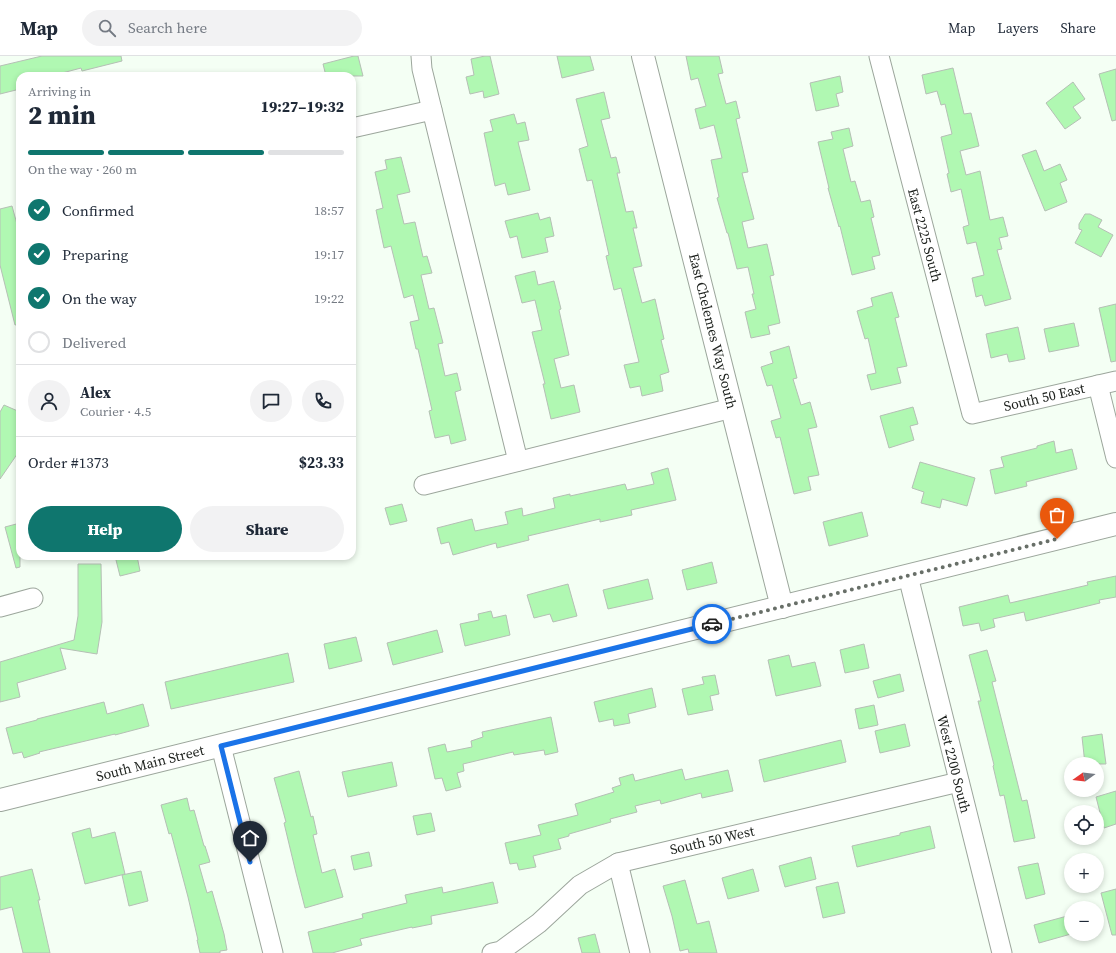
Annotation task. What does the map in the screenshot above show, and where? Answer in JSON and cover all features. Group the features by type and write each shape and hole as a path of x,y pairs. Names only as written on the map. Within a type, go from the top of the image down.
{"street":[{"path":"421,56 422,69 518,461"},
{"name":"East Chelemes Way South","path":"643,56 782,607"},
{"name":"East 2225 South","path":"879,56 972,414"},
{"path":"356,127 412,113 432,110"},
{"path":"1107,383 1116,458"},
{"name":"South 50 East","path":"972,414 1107,383"},
{"path":"424,485 732,408"},
{"name":"South Main Street","path":"0,800 1116,524"},
{"name":"West 2200 South","path":"908,576 1002,953"},
{"path":"0,606 33,598"},
{"path":"221,746 273,953"},
{"name":"South 50 West","path":"492,953 501,951 539,923 580,885 618,863 959,782"},
{"path":"618,863 640,953"}],"building":[{"path":"42,56 121,56 122,61 82,71 81,68 66,72 16,72 16,90 0,94 0,66"},
{"path":"358,56 363,76 356,76 356,72 325,72 323,64"},
{"path":"490,56 499,94 484,98 483,91 470,94 466,77 474,75 471,59"},
{"path":"557,56 590,56 594,70 562,78"},
{"path":"686,56 719,56 723,73 718,74 726,104 736,101 740,118 736,119 748,172 742,173 754,219 742,222 748,248 767,244 774,275 770,276 780,323 768,326 770,334 751,338 745,312 756,309 748,267 737,269 717,198 719,197 711,160 722,158 714,125 700,129 695,109 706,106 698,78 691,80"},
{"path":"953,68 964,114 971,113 979,146 960,151 966,175 980,171 990,220 1003,217 1008,236 999,238 1002,249 997,250 1011,299 985,306 982,295 976,297 972,278 984,275 976,242 967,244 963,227 969,225 961,189 951,192 947,174 949,173 941,137 952,134 945,104 941,105 937,91 926,94 922,75"},
{"path":"1116,69 1116,120 1112,121 1099,74"},
{"path":"840,76 843,92 836,94 839,106 816,111 810,83"},
{"path":"1073,82 1085,99 1073,107 1081,118 1065,129 1046,103"},
{"path":"604,92 610,118 601,120 611,158 616,157 620,173 617,173 626,212 633,211 637,228 633,228 642,266 633,268 642,303 655,299 664,339 661,340 669,372 660,375 663,391 642,396 640,386 630,388 624,365 639,362 621,288 614,290 606,256 609,255 592,180 587,181 579,149 588,146 576,99"},
{"path":"514,114 517,124 525,122 529,140 518,142 530,190 508,195 505,183 495,186 484,133 493,131 490,120"},
{"path":"849,128 853,146 843,149 851,182 855,181 861,202 870,200 874,217 871,218 880,255 872,257 875,269 852,275 840,226 839,227 828,188 818,142 833,139 831,132"},
{"path":"1036,150 1044,171 1060,164 1067,180 1060,183 1067,202 1045,211 1022,155"},
{"path":"401,157 410,192 397,195 404,224 415,222 423,257 427,256 432,273 421,275 429,309 434,308 443,343 438,344 445,376 457,373 461,390 455,392 466,440 451,444 449,435 435,438 429,411 432,410 418,349 416,349 410,322 419,320 413,295 404,298 391,246 384,248 376,210 383,208 375,172 387,169 385,160"},
{"path":"12,206 16,220 15,325 0,265 0,209"},
{"path":"538,213 540,220 550,217 554,236 545,238 548,252 522,258 517,236 510,238 505,221"},
{"path":"1085,214 1090,214 1102,220 1098,227 1113,235 1101,257 1075,243 1082,230 1079,229 1079,224"},
{"path":"535,271 538,285 554,281 561,309 559,310 569,355 554,359 561,388 574,385 580,412 551,419 543,384 545,384 532,332 542,330 535,300 522,303 515,276"},
{"path":"892,292 899,317 895,318 907,366 897,368 901,383 871,390 867,375 876,373 868,338 865,339 857,311 873,306 871,298"},
{"path":"1116,304 1116,361 1111,362 1099,308"},
{"path":"1074,323 1079,346 1049,352 1044,329"},
{"path":"1018,327 1025,359 1009,362 1007,354 991,358 986,334"},
{"path":"789,346 797,378 793,379 801,405 810,402 817,427 808,429 819,475 808,477 811,490 794,494 780,437 776,438 771,421 781,418 772,385 767,386 761,367 773,363 770,352"},
{"path":"4,405 16,410 16,456 0,479 0,412"},
{"path":"913,407 918,424 910,426 914,440 889,448 880,416"},
{"path":"1054,441 1056,453 1072,449 1077,469 1026,482 1027,486 995,494 990,470 1004,467 1001,457 1037,448 1037,446"},
{"path":"920,462 975,478 967,506 942,499 940,508 921,503 924,492 912,488"},
{"path":"668,468 676,500 631,510 632,515 600,522 600,519 528,536 529,540 497,548 496,543 453,555 449,542 441,544 437,528 472,519 475,531 508,524 505,512 522,508 523,516 555,508 553,498 570,494 570,496 625,484 627,490 654,484 651,473"},
{"path":"402,504 407,521 390,525 385,508"},
{"path":"862,512 868,536 829,546 823,522"},
{"path":"16,524 16,560 20,560 20,567 16,568 5,527"},
{"path":"116,560 138,560 140,571 120,576"},
{"path":"712,562 717,583 687,590 682,570"},
{"path":"78,564 101,564 102,622 97,654 60,648 66,669 17,683 20,697 0,702 0,662 74,640 78,616"},
{"path":"1116,576 1116,597 1099,600 1100,603 1026,621 1024,612 993,619 995,627 981,631 979,623 963,626 959,607 1008,595 1010,603 1088,585 1087,582"},
{"path":"648,579 653,599 608,609 603,590"},
{"path":"568,584 577,616 553,622 550,614 534,618 527,595"},
{"path":"491,611 493,618 506,615 510,635 465,646 460,624 479,620 478,614"},
{"path":"437,630 443,652 393,665 387,643"},
{"path":"356,637 362,661 329,669 324,644"},
{"path":"864,644 869,668 845,673 840,650"},
{"path":"987,650 996,681 992,682 1022,801 1027,800 1035,838 1014,842 1004,795 1000,796 978,701 981,701 969,655"},
{"path":"288,653 294,682 171,709 165,682"},
{"path":"789,655 792,667 815,662 821,686 776,696 768,660"},
{"path":"900,674 904,691 878,698 873,681"},
{"path":"715,675 719,694 710,696 713,710 688,715 682,689 704,684 702,677"},
{"path":"652,688 656,707 628,714 630,723 614,726 613,719 599,722 594,702"},
{"path":"104,702 107,714 143,704 149,726 39,752 40,753 24,758 22,752 13,754 6,728"},
{"path":"874,705 878,725 859,729 855,709"},
{"path":"551,717 558,752 545,755 544,750 514,755 513,752 463,764 464,771 457,773 461,787 446,791 442,778 435,779 428,748 445,744 447,752 472,747 471,741 483,737 482,732"},
{"path":"905,724 910,746 880,753 875,731"},
{"path":"1102,734 1106,764 1104,764 1104,757 1084,757 1082,737"},
{"path":"841,740 846,762 764,782 759,760"},
{"path":"392,762 397,786 348,797 342,772"},
{"path":"682,769 685,780 728,770 733,791 702,798 701,793 661,804 660,800 635,806 637,812 610,819 611,822 569,834 569,836 558,839 561,849 533,856 536,867 519,870 517,863 510,864 505,843 541,835 538,825 578,815 575,804 614,792 612,788 621,785 619,778 633,774 635,781"},
{"path":"299,771 311,817 313,816 317,834 313,835 322,873 335,869 343,897 305,908 284,823 286,822 274,778"},
{"path":"1116,791 1116,824 1104,828 1104,805 1098,805 1096,797 1104,797 1104,795"},
{"path":"187,798 190,811 194,810 210,862 199,865 207,893 212,891 224,934 227,950 220,951 220,953 200,953 188,897 171,833 169,834 161,805"},
{"path":"431,813 435,831 417,835 413,816"},
{"path":"930,826 935,848 857,867 852,846 900,835 900,833"},
{"path":"90,828 92,838 115,832 125,874 85,884 72,833"},
{"path":"369,852 372,866 354,870 351,856"},
{"path":"811,857 816,879 785,887 779,866"},
{"path":"1038,863 1045,894 1026,899 1018,867"},
{"path":"32,869 40,900 38,900 50,953 23,953 12,907 0,910 0,877"},
{"path":"753,869 759,891 728,899 722,878"},
{"path":"141,871 148,901 129,906 122,875"},
{"path":"685,880 697,924 709,921 717,953 689,953 688,949 680,951 663,886"},
{"path":"493,882 498,903 431,916 432,924 360,939 362,945 332,953 313,953 308,932 363,918 362,914 407,903 405,895 442,887 443,893"},
{"path":"838,882 845,913 823,918 816,887"},
{"path":"1116,889 1116,935 1112,935 1101,893"},
{"path":"1064,917 1064,936 1039,943 1034,925"},
{"path":"595,934 600,953 582,953 578,938"}],"way so far":[{"path":"712,624 1057,539"}],"route":[{"path":"250,862 221,746 712,624"}]}
